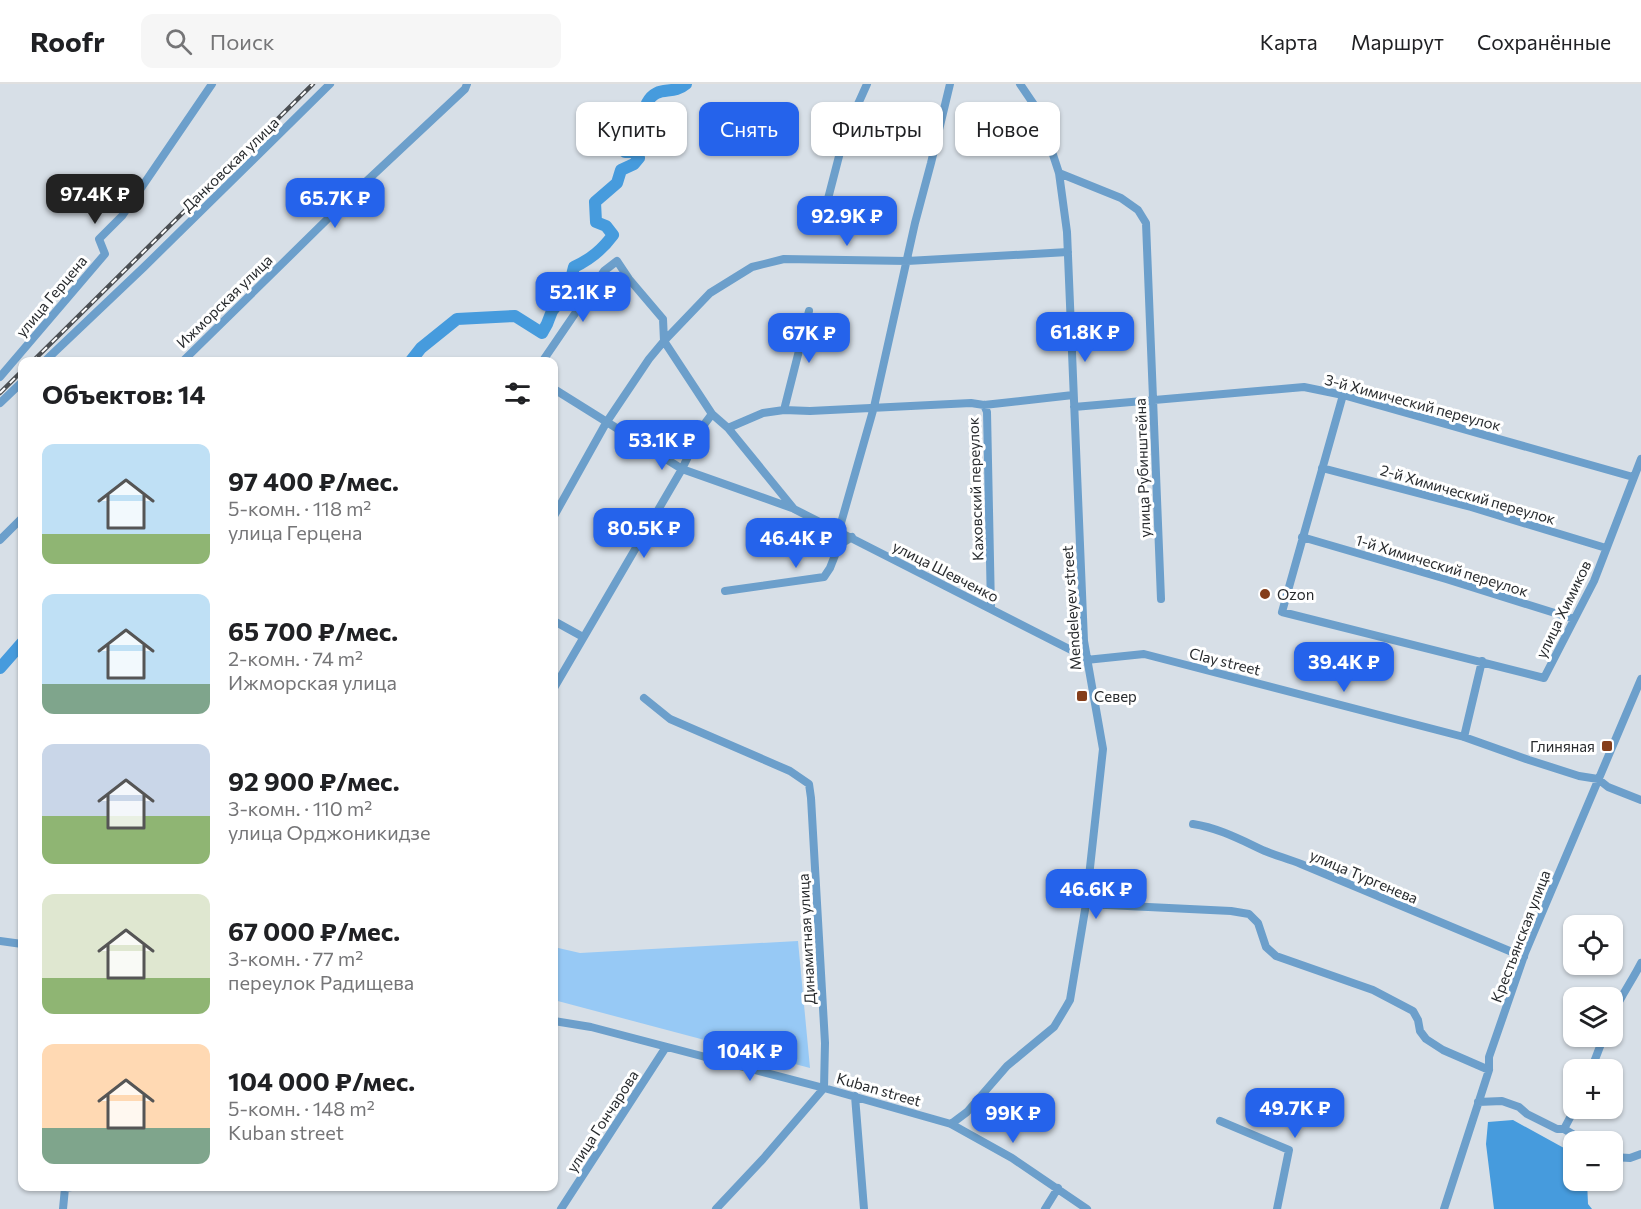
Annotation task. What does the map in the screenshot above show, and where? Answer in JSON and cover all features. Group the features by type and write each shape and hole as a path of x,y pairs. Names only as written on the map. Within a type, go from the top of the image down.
{"street":[{"name":"улица Герцена","path":"0,377 105,254 99,239 122,216 212,84"},
{"name":"Данковская улица","path":"49,357 330,84"},
{"name":"Ижморская улица","path":"187,357 356,191 465,89 467,84"},
{"path":"823,218 845,134 867,84"},
{"path":"839,530 874,408 950,84"},
{"name":"Mendeleyev street","path":"951,1124 967,1112 1007,1066 1054,1027 1070,1000 1086,904 1103,749 1086,660 1068,252 1059,173 1039,112 1020,84"},
{"name":"улица Рубинштейна","path":"1059,173 1121,198 1138,210 1146,223 1161,599"},
{"path":"558,509 606,423 649,359 710,293 752,267 784,259 907,261 1068,252"},
{"name":"улица Шевченко","path":"545,357 604,271 617,261 663,319 664,341 712,414 728,428 794,509 839,530 1086,660"},
{"path":"784,410 809,311"},
{"path":"0,403 18,386"},
{"name":"3-й Химический переулок","path":"1074,406 1304,387 1343,395 1633,477"},
{"path":"558,392 682,469 794,509"},
{"path":"728,428 764,413 784,410 810,411 971,403 984,405 1073,395"},
{"name":"улица Химиков","path":"1343,395 1282,612 1544,678 1594,581 1641,459"},
{"name":"Каховский переулок","path":"984,405 987,412 991,609"},
{"path":"558,681 712,414"},
{"name":"2-й Химический переулок","path":"1322,468 1471,507 1606,548"},
{"path":"0,540 18,522"},
{"path":"725,591 824,577 839,545 852,537"},
{"name":"1-й Химический переулок","path":"1302,537 1574,619"},
{"path":"558,623 583,637"},
{"name":"Clay street","path":"1086,660 1144,654 1464,737 1539,764 1598,779 1608,787 1641,800"},
{"path":"1464,737 1482,661"},
{"name":"Крестьянская улица","path":"1444,1209 1489,1070 1489,1057 1524,957 1641,679"},
{"name":"Динамитная улица","path":"645,698 670,719 790,771 809,784 825,1043 824,1088"},
{"name":"улица Тургенева","path":"1193,824 1209,826 1251,842 1264,850 1524,957"},
{"path":"1086,904 1231,911 1249,914 1258,923 1266,947 1276,956 1373,990 1413,1011 1420,1031 1426,1039 1443,1050 1489,1070"},
{"path":"0,941 18,943"},
{"path":"1623,994 1634,979 1641,963"},
{"name":"Kuban street","path":"558,1022 591,1027 855,1096 951,1124 1012,1158 1087,1209"},
{"name":"улица Гончарова","path":"561,1209 666,1047"},
{"path":"716,1209 824,1088"},
{"path":"855,1096 864,1209"},
{"path":"1478,1102 1502,1101 1519,1107 1527,1114 1557,1129 1567,1131"},
{"path":"1564,1129 1569,1119"},
{"path":"1220,1121 1289,1150 1277,1209"},
{"path":"1623,1158 1641,1154"},
{"path":"1045,1209 1058,1188"},
{"path":"63,1209 65,1191"}],"shaded area":[{"path":"798,941 810,1068 558,1001 558,948 580,953"},
{"path":"1513,1120 1563,1148 1563,1191 1587,1191 1588,1204 1592,1209 1494,1209 1486,1144 1488,1122"}],"waterway":[{"path":"414,357 421,348 457,319 515,316 542,333 552,311 568,291 574,267 596,254 613,235 606,226 596,222 595,202 617,183 621,170 634,164 639,158 637,152 623,150 637,137 641,120 652,115 647,103 655,94 686,84"},
{"path":"0,668 18,648"}],"railway":[{"path":"37,357 313,84"},
{"path":"0,393 18,375"}],"place":[{"name":"Ozon","path":"1265,594"},
{"name":"Север","path":"1082,696"},
{"name":"Глиняная","path":"1607,746"}]}
